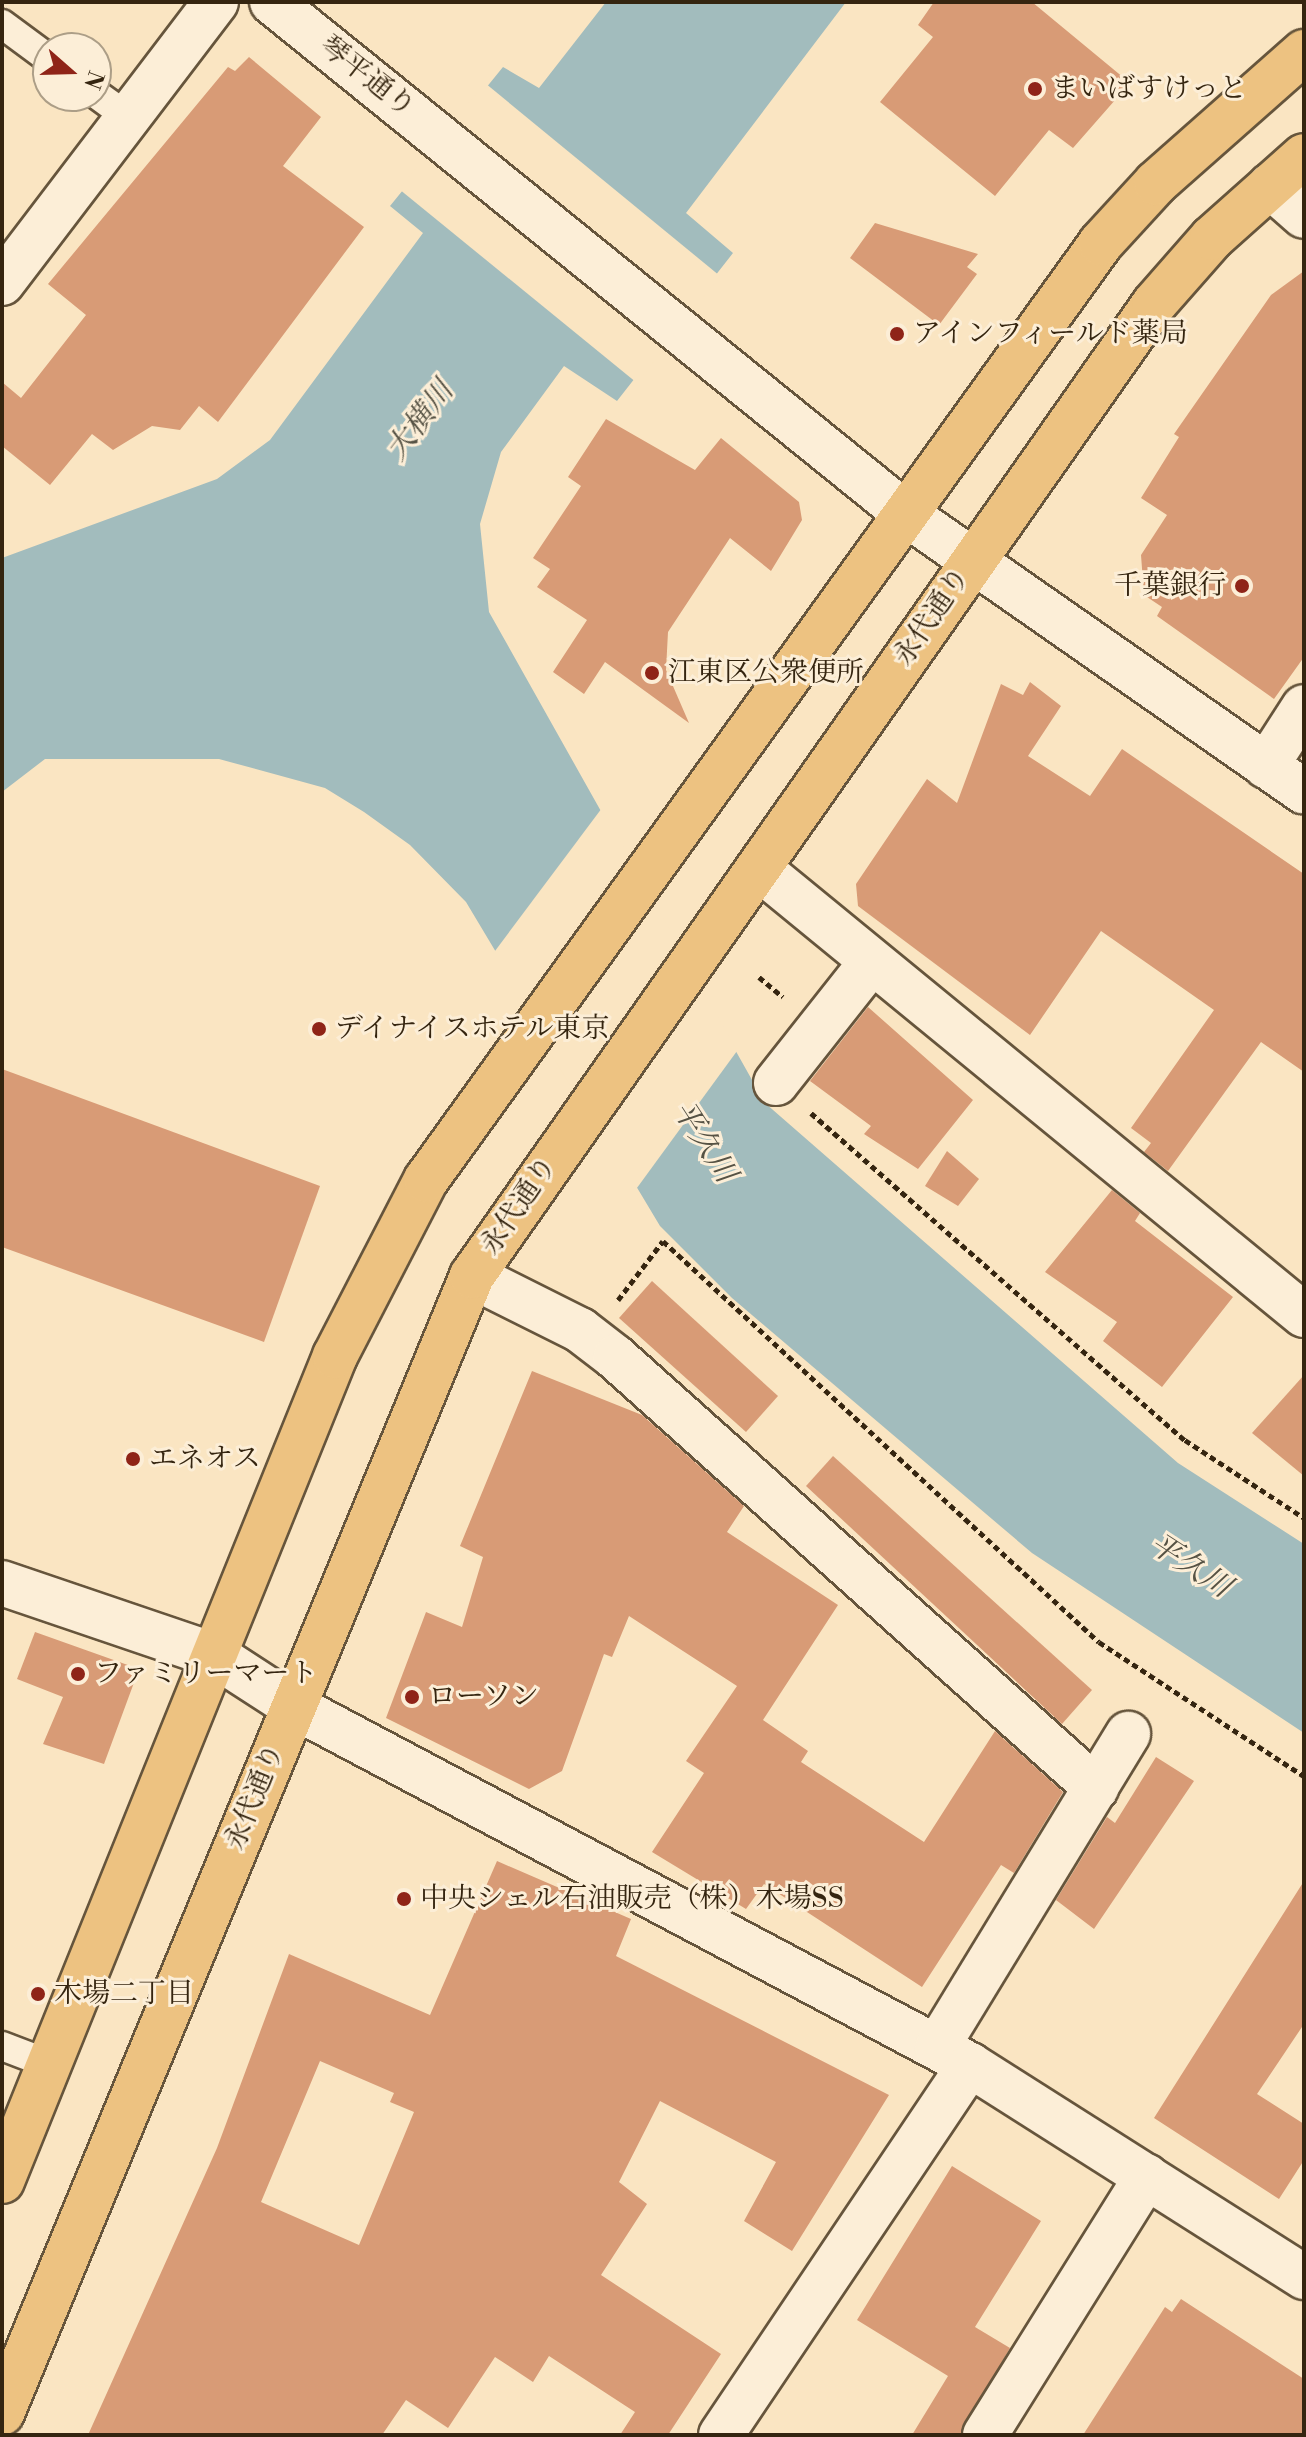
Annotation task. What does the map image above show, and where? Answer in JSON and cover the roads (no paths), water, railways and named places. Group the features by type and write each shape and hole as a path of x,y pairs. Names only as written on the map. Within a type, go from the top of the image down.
{"main road":[{"path":"2,2181 376,1265 426,1180 1101,243 1156,183 1304,52"},
{"name":"永代通り","path":"2,2413 472,1276 583,1115 761,870 971,559 1154,304 1270,186 1304,156"}],"street":[{"path":"112,106 216,2"},
{"name":"琴平通り","path":"272,2 906,514 1304,792"},
{"path":"2,283 108,112"},
{"path":"1270,186 1304,216"},
{"path":"1266,766 1304,707"},
{"path":"761,870 870,964 1304,1315"},
{"path":"776,1083 870,964"},
{"path":"472,1276 580,1330 615,1357 1096,1788"},
{"path":"2,1583 216,1656 293,1706 953,2056 1304,2277"},
{"path":"721,2435 953,2056 1128,1734"},
{"path":"985,2435 1147,2176"}],"lane":[{"path":"2,24 32,46"},
{"path":"2,2046 49,2064"}],"water":[{"path":"606,2 846,2 686,213 733,253 617,401 564,366 501,452 480,524 489,612 765,1103 1178,1463 1304,1544 1304,1733 1032,1553 732,1298 660,1226 466,902 410,845 325,788 219,759 45,759 2,792 2,558 217,479 270,440 423,233 390,206 503,67 539,88"}],"place":[{"name":"まいばすけっと","path":"1035,89"},
{"name":"アインフィールド薬局","path":"897,334"},
{"name":"千葉銀行","path":"1242,586"},
{"name":"江東区公衆便所","path":"652,673"},
{"name":"デイナイスホテル東京","path":"319,1029"},
{"name":"エネオス","path":"133,1459"},
{"name":"ファミリーマート","path":"78,1674"},
{"name":"ローソン","path":"412,1697"},
{"name":"中央シェル石油販売（株）木場SS","path":"404,1899"},
{"name":"木場二丁目","path":"38,1994"}],"water label":[{"name":"大横川","path":"420,421"},
{"name":"平久川","path":"704,1142"},
{"name":"平久川","path":"1190,1566"}]}
